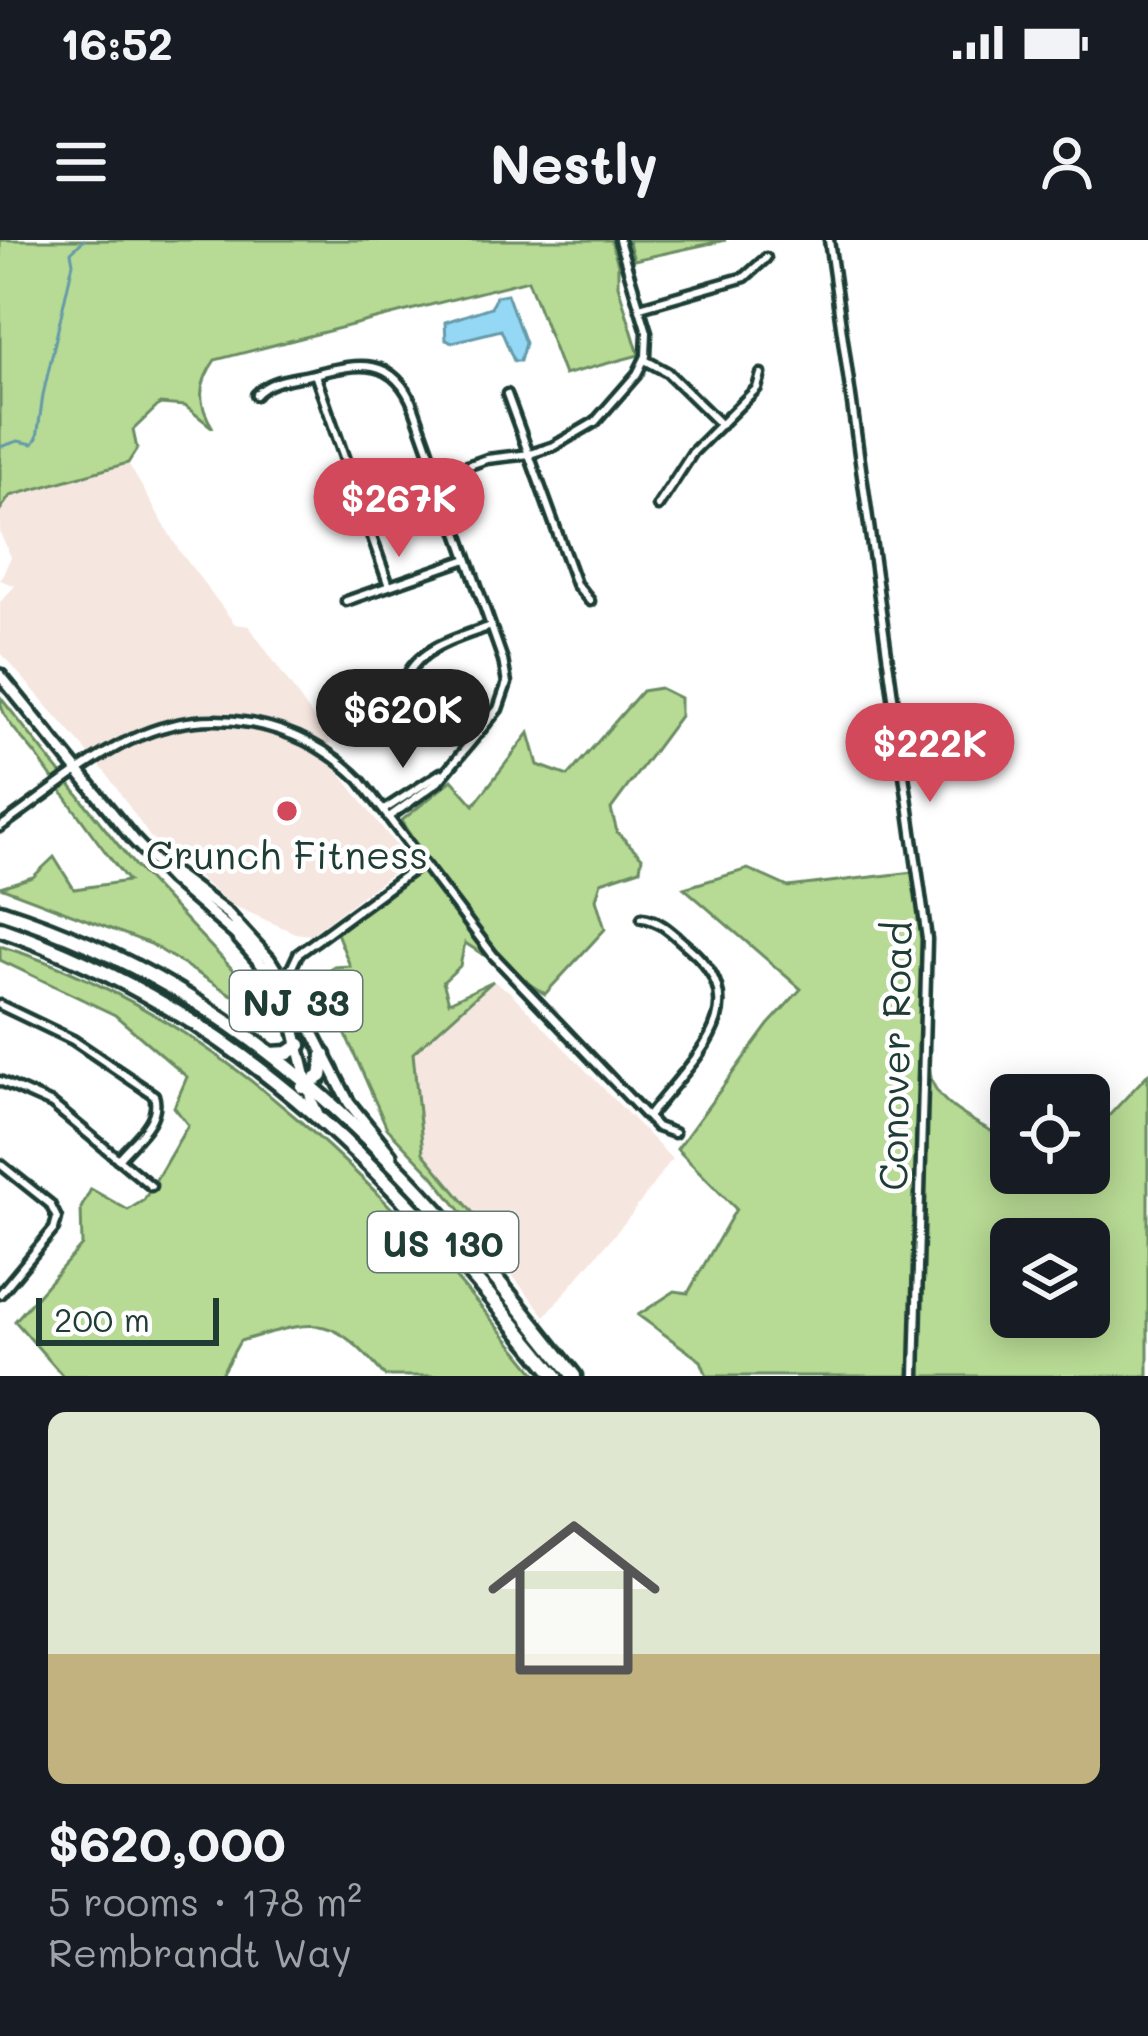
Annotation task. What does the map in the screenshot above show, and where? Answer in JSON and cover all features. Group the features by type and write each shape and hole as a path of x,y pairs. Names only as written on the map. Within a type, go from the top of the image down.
{"highway":[{"name":"US 130","path":"0,910 93,946 148,974 309,1084 406,1174 472,1247 574,1376"},
{"name":"US 130","path":"0,929 153,997 285,1086 397,1190 556,1376"},
{"path":"271,1054 289,1053 300,1045"},
{"path":"285,1086 298,1090 321,1076 324,1054"}],"main road":[{"name":"NJ 33","path":"0,675 153,858 260,960 286,1002 313,1107 321,1118"},
{"name":"NJ 33","path":"153,858 251,937 302,1012 349,1103 406,1174"}],"street":[{"path":"438,476 487,459 554,446 595,422 645,361 647,332 620,240"},
{"name":"Conover Road","path":"829,240 927,940 915,1376"},
{"path":"640,307 745,277 766,258"},
{"path":"645,361 667,372 721,425"},
{"path":"256,394 267,385 362,364 395,378 410,396 506,674 503,699 441,773 386,814"},
{"path":"314,374 389,586"},
{"path":"658,506 693,452 758,388 761,374"},
{"path":"507,394 576,584 590,602"},
{"path":"346,601 467,559"},
{"path":"408,674 419,658 491,626"},
{"path":"0,827 116,748 156,730 199,721 247,722 281,730 328,753 360,780 493,955 648,1118 665,1132 674,1133"},
{"path":"302,1012 290,977 295,958 422,862"},
{"path":"642,918 660,923 708,964 722,997 717,1025 648,1118"},
{"path":"0,1005 74,1040 154,1095 155,1116 118,1159"},
{"path":"0,1081 52,1104 151,1186"},
{"path":"0,1164 50,1204 57,1218 54,1228 0,1294"}],"shaded area":[{"path":"128,463 180,552 235,624 249,626 329,740 339,772 408,861 310,935 230,904 150,837 106,773 0,652 0,602 15,586 0,580 11,557 0,533 0,510 10,496"},
{"path":"493,981 509,991 672,1159 545,1316 478,1233 483,1225 423,1153 420,1140 413,1053"}],"green space":[{"path":"0,240 611,240 618,285 639,355 564,375 528,280 215,360 202,394 213,428 185,406 160,404 133,430 137,449 128,463 10,496 0,510"},
{"path":"628,240 726,240 634,260"},
{"path":"660,688 680,698 680,716 611,809 617,832 642,857 640,869 601,882 596,899 605,929 545,994 465,943 460,966 443,982 449,1002 493,981 413,1053 423,1153 483,1225 478,1233 387,1128 322,981 333,967 350,966 337,933 430,865 401,821 452,780 474,805 529,733 538,765 568,776 642,691"},
{"path":"0,697 135,866 252,990 232,995 151,944 0,887 33,877 54,857 74,889 128,881 9,722"},
{"path":"748,869 788,887 914,872 924,947 919,1064 930,1068 937,1091 946,1101 990,1130 990,1194 1110,1194 1110,1115 1148,1074 1148,1376 707,1376 701,1361 638,1315 675,1291 688,1293 736,1209 677,1149 768,1025 801,989 684,888"},
{"path":"0,946 81,977 158,1017 231,1065 364,1181 426,1244 538,1376 385,1376 350,1340 320,1326 305,1326 240,1341 220,1376 63,1376 15,1321 82,1245 81,1208 91,1189 128,1210 144,1200 188,1125 174,1107 187,1077 115,1015 0,960"}],"water":[{"path":"507,294 525,343 520,361 514,361 501,330 446,340 445,322 491,307 496,296"}],"waterway":[{"path":"0,447 18,441 33,444 37,438 73,263 71,252 84,240"}],"place":[{"name":"Crunch Fitness","path":"287,811"}]}
